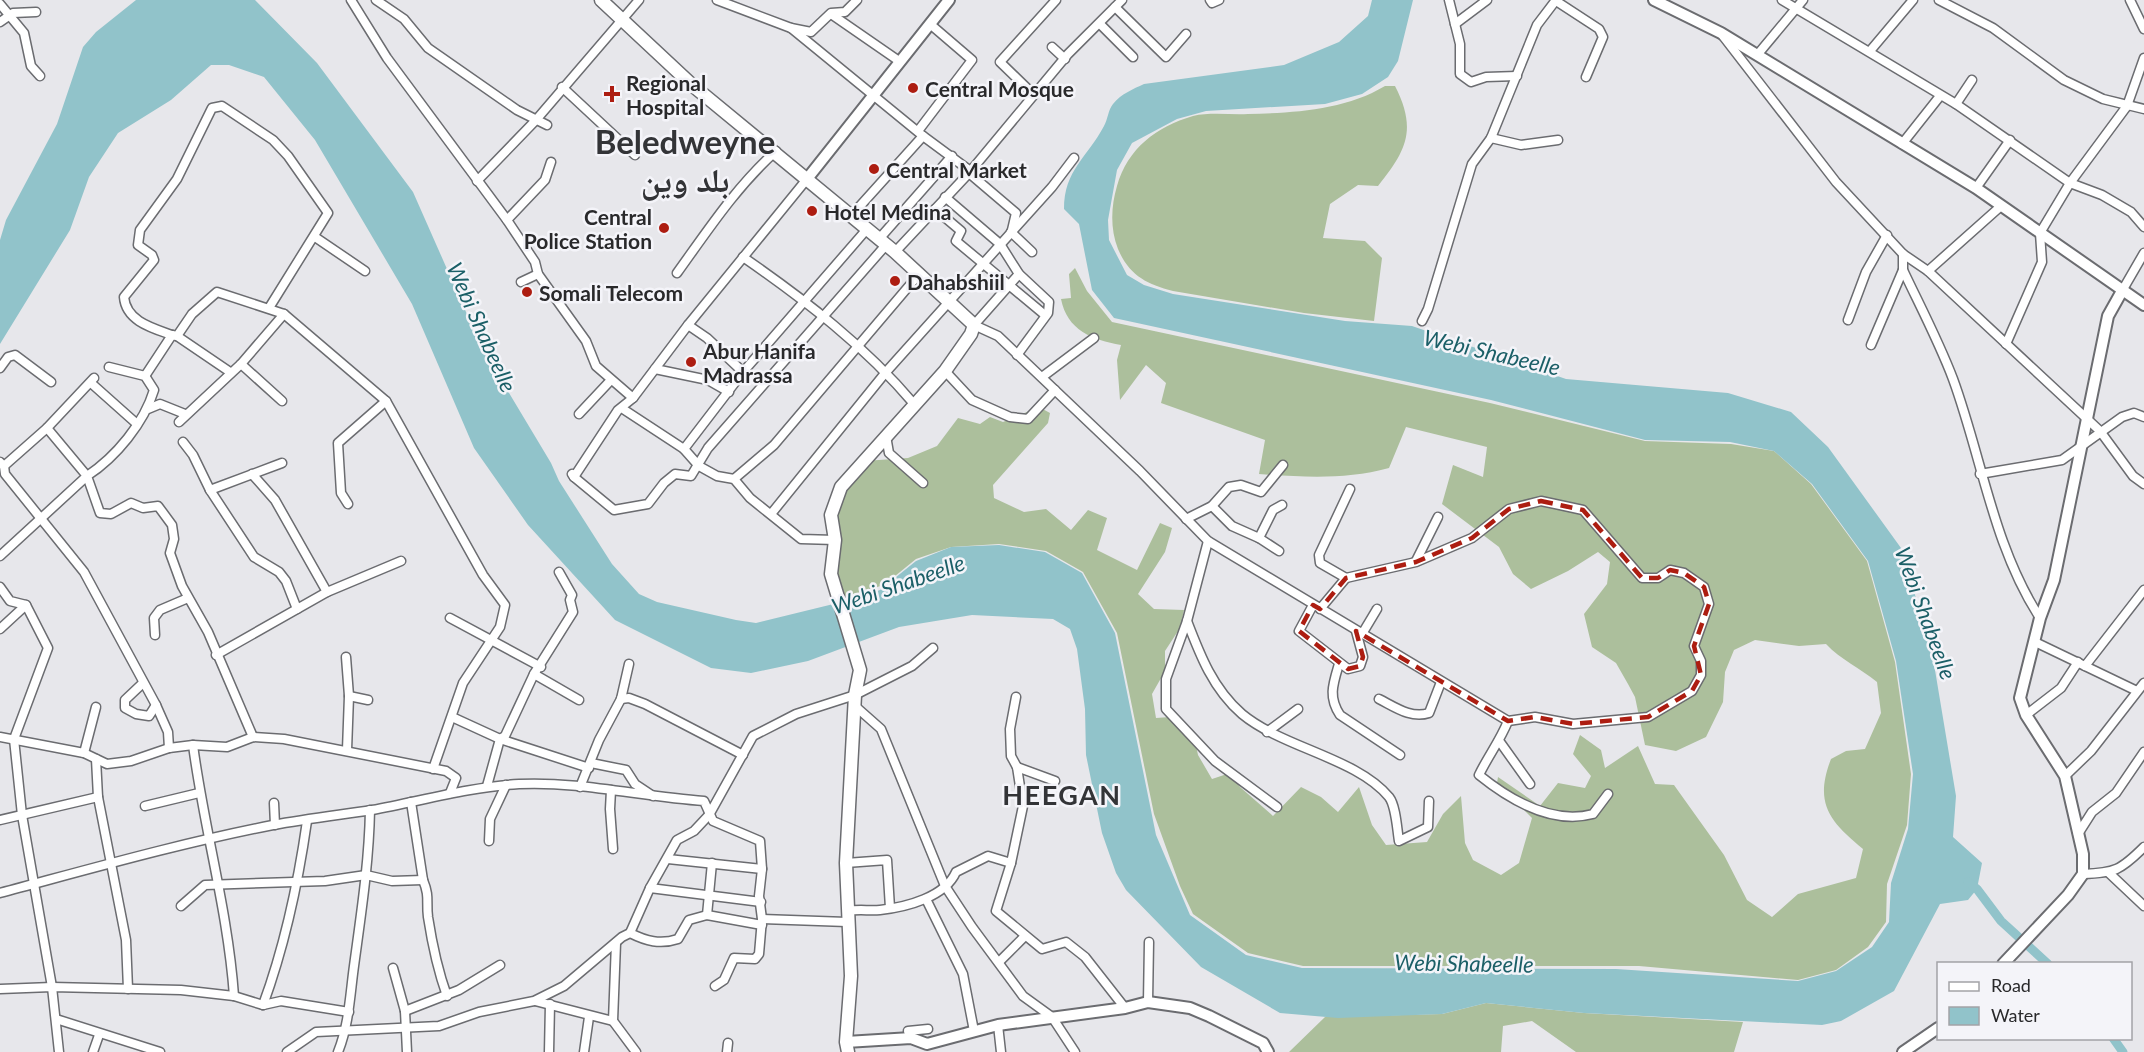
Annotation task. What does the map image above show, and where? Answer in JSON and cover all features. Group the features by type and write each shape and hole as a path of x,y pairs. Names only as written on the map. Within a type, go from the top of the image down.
{"main road":[{"path":"601,0 692,85 734,121 776,151 920,273 974,325 945,371 840,487 831,515 835,540 831,574 860,670 855,700 846,863 851,976 845,1049"}],"street":[{"path":"351,0 387,58 507,220 535,262 538,274 586,341 596,366 610,381 633,398"},
{"path":"376,0 404,19 428,48 547,125"},
{"path":"477,181 536,120 639,0"},
{"path":"717,0 791,28 812,32 831,13 845,12 857,0"},
{"path":"949,0 688,325 633,398 623,409 618,410 573,475 614,510 625,510 648,504 664,483 675,474 691,477 708,448 887,245 952,156"},
{"path":"1033,94 1000,62 1056,0"},
{"path":"887,245 935,209 1033,94 1122,0"},
{"path":"1210,0 1212,3 1219,0"},
{"path":"1449,0 1460,44 1460,74 1471,82 1486,77 1517,76"},
{"path":"1455,24 1487,0"},
{"path":"1422,321 1428,309 1472,164 1491,138 1537,25 1556,0 1599,29 1604,37 1586,77"},
{"path":"1654,0 1758,54 1976,188 2122,291 2144,304"},
{"path":"1782,0 1956,104 2070,183 2102,195 2131,212 2144,227"},
{"path":"1758,54 1803,0"},
{"path":"1870,51 1913,0"},
{"path":"1939,0 1992,28 2064,80 2103,99 2144,109"},
{"path":"2130,0 2144,29"},
{"path":"0,4 24,33 31,66 40,76"},
{"path":"1115,7 1166,57 1186,34"},
{"path":"0,22 13,13 36,12"},
{"path":"831,13 899,61"},
{"path":"851,216 920,134 972,60 930,24"},
{"path":"1100,24 1133,57"},
{"path":"791,28 920,134 952,156 1016,213 1011,232"},
{"path":"1721,33 1836,182 1903,254 1928,271 2086,421 2100,431 2133,476 2144,484"},
{"path":"1052,47 1065,59"},
{"path":"2006,344 2042,262 2040,233 2070,183 2127,106 2144,58"},
{"path":"1956,104 1972,80"},
{"path":"562,87 635,155"},
{"path":"1902,144 1940,96"},
{"path":"230,372 175,336 142,324 128,311 124,297 154,260 152,255 138,245 140,230 177,178 212,108 222,106 273,140 288,156 328,213 269,308"},
{"path":"1491,138 1521,145 1558,140"},
{"path":"1976,188 2010,140"},
{"path":"677,273 750,174 776,151"},
{"path":"771,514 886,372 984,264 1074,158"},
{"path":"507,220 544,180 550,162"},
{"path":"945,197 1000,244 1019,274 1049,302 1048,313 1017,355"},
{"path":"1928,271 2001,206"},
{"path":"935,209 961,231 956,241 1045,315"},
{"path":"684,449 743,372 805,304 867,229"},
{"path":"1011,232 1032,252"},
{"path":"1848,320 1866,272 1887,235"},
{"path":"315,237 364,271"},
{"path":"2004,962 2068,895 2083,874 2083,854 2065,776 2026,715 2020,698 2040,618 2054,580 2108,316 2144,253"},
{"path":"1903,254 1904,270 1953,379 1980,474 2021,589 2040,618"},
{"path":"743,257 858,345 914,404"},
{"path":"1871,345 1904,270"},
{"path":"734,479 774,445 920,273"},
{"path":"521,282 538,274"},
{"path":"1019,274 1010,287 974,325 998,336 1208,541 1316,607 1359,633 1508,721 1535,717 1573,724 1648,717 1692,691 1701,675 1701,661 1694,646 1709,604 1704,587 1684,573 1670,570 1658,578 1642,578 1584,510 1541,501 1509,510 1472,538 1416,562 1346,578 1316,607 1299,631 1339,664 1348,669 1360,666 1363,657 1359,633 1377,609"},
{"path":"145,376 192,314 217,292 284,314 386,401 483,575 503,600 500,627 463,683 433,769"},
{"path":"180,422 185,414 241,364 284,314"},
{"path":"688,325 707,338 743,372"},
{"path":"1042,377 1094,338"},
{"path":"0,368 8,357 15,355 51,382"},
{"path":"241,364 282,401"},
{"path":"0,556 87,476 106,464 148,409 154,390 145,376 109,367"},
{"path":"655,369 708,380 729,392"},
{"path":"945,371 972,400 1010,417 1028,419 1055,390"},
{"path":"137,424 93,380 2,470 84,572 156,705 168,732 169,748"},
{"path":"579,414 610,381"},
{"path":"348,504 341,493 338,443 386,401"},
{"path":"148,409 160,404 185,414"},
{"path":"623,409 684,449 699,466 717,476 734,479 750,498 801,538 835,540"},
{"path":"1980,474 2056,462 2100,431 2134,412 2144,417"},
{"path":"47,428 87,476 100,513 111,514 131,503 143,508 158,506 172,525 174,539 170,553 188,598 201,616 253,737"},
{"path":"886,436 889,453 923,483"},
{"path":"183,442 193,454 210,490 254,557 279,572 286,581 297,609"},
{"path":"210,490 282,463"},
{"path":"1186,519 1212,506 1229,487 1236,484 1261,492 1282,465"},
{"path":"252,474 274,500 327,592"},
{"path":"1346,578 1320,563 1319,555 1350,489"},
{"path":"1259,538 1273,510 1282,505"},
{"path":"1212,506 1232,526 1259,538 1279,551"},
{"path":"1416,562 1438,517"},
{"path":"1208,541 1187,621 1166,679 1166,709 1215,760 1277,807"},
{"path":"216,655 327,592 401,561"},
{"path":"487,786 500,739 505,736 537,670 573,612 570,600 572,595 559,572"},
{"path":"0,587 10,601 26,605 48,648 14,739 22,815 52,987 59,1052"},
{"path":"2026,715 2061,688 2143,595"},
{"path":"154,635 154,618 160,610 188,598"},
{"path":"0,629 26,605"},
{"path":"450,618 537,670 579,700"},
{"path":"1187,621 1206,670 1240,712 1267,732 1363,775 1390,798 1400,841 1428,827 1429,801"},
{"path":"2035,642 2137,691"},
{"path":"287,1052 316,1032 451,1024 479,1012 534,1001 564,986 630,933 650,888 677,840 694,831 709,816 753,736 796,714 855,700 912,666 933,648"},
{"path":"346,657 349,696 348,750"},
{"path":"580,787 599,741 621,699 629,664"},
{"path":"1339,664 1331,689 1334,705 1347,721 1400,755"},
{"path":"1379,699 1410,714 1429,713 1441,682"},
{"path":"143,683 125,700 125,708 135,714 149,716 156,705"},
{"path":"2065,776 2091,751 2144,683"},
{"path":"349,696 368,700"},
{"path":"1016,697 1010,729 1011,756 1017,767 1023,806 1011,863 996,911 1042,949 1066,942 1085,957 1125,1008"},
{"path":"621,699 629,698 645,704 743,755"},
{"path":"855,700 881,729 945,886 1023,996 1052,1017 1075,1052"},
{"path":"84,753 96,707"},
{"path":"1267,732 1298,709"},
{"path":"452,717 500,739 590,766 626,770 635,784 655,798"},
{"path":"1508,721 1500,742 1488,756 1479,775 1504,794 1561,817 1593,814 1608,795"},
{"path":"0,737 84,753 107,764 131,761 169,748 193,745 227,747 253,737 348,750 446,771 456,778 450,793"},
{"path":"1500,742 1530,784"},
{"path":"193,745 199,793 219,885 232,961 234,996"},
{"path":"2078,834 2092,812 2116,794 2144,752"},
{"path":"96,759 98,797 126,940 128,989"},
{"path":"1017,767 1055,782"},
{"path":"0,893 111,862 274,825 370,810 487,786 580,787 655,798 704,801 712,821 760,841 762,869 759,896 762,922 759,954 755,959 734,958 724,980 715,986"},
{"path":"489,841 490,819 506,786"},
{"path":"611,790 613,849"},
{"path":"145,806 199,793"},
{"path":"0,820 98,797"},
{"path":"411,802 423,880 429,891 427,909 431,932 447,996"},
{"path":"274,803 274,825"},
{"path":"338,1052 349,1012 366,875 370,810"},
{"path":"263,1005 276,970 298,882 307,821"},
{"path":"2083,874 2109,873 2123,867 2144,847"},
{"path":"630,933 649,942 671,941 678,939 689,920 706,915 762,922 848,916 926,899 951,883 956,872 988,856 1011,863"},
{"path":"668,859 762,869"},
{"path":"846,863 887,860 890,908"},
{"path":"706,915 712,863"},
{"path":"2109,873 2144,906"},
{"path":"181,906 205,885 298,882 366,875 392,881 423,880"},
{"path":"650,888 761,902"},
{"path":"926,899 963,974 975,1031"},
{"path":"999,962 1024,936"},
{"path":"616,942 613,1021 636,1052"},
{"path":"1148,1002 1149,942"},
{"path":"405,1011 447,996 500,964"},
{"path":"393,968 405,1011 407,1052"},
{"path":"0,989 52,987 181,990 234,996 263,1005 280,1000 349,1012"},
{"path":"534,1001 613,1021"},
{"path":"910,1033 928,1048 998,1025 1125,1008 1148,1002 1190,1008 1263,1043 1268,1052"},
{"path":"549,1052 550,1004"},
{"path":"584,1052 590,1017"},
{"path":"56,1019 99,1035 160,1052"},
{"path":"998,1025 1001,1052"},
{"path":"845,1049 928,1029"},
{"path":"1903,1052 1937,1029"},
{"path":"93,1052 99,1035"}],"highlighted area":[{"path":"1541,501 1583,510 1642,578 1658,578 1670,570 1684,573 1704,587 1709,604 1694,646 1701,675 1692,691 1648,717 1573,724 1535,717 1508,721 1356,631 1363,657 1360,666 1348,669 1299,631 1313,605 1320,609 1346,578 1416,562 1472,538 1509,509"}],"green space":[{"path":"1385,86 1395,86 1406,115 1406,139 1402,150 1378,186 1358,185 1330,204 1323,238 1365,241 1382,258 1374,321 1304,313 1173,291 1147,281 1127,266 1118,249 1114,234 1112,218 1115,194 1128,161 1145,141 1156,133 1193,116 1283,113 1319,109 1353,100"},
{"path":"1075,268 1087,291 1112,322 1490,403 1645,441 1731,444 1774,451 1811,484 1867,561 1895,662 1911,774 1907,825 1887,884 1886,922 1868,947 1836,970 1798,980 1639,966 1303,966 1248,953 1193,914 1180,886 1154,814 1117,633 1083,572 1046,551 999,544 951,547 916,559 884,585 843,597 834,573 840,489 864,461 908,458 937,446 958,418 980,424 990,417 1003,422 1039,407 1050,413 1048,423 993,485 994,498 1024,512 1046,509 1071,530 1088,510 1107,518 1097,550 1137,570 1160,523 1172,528 1165,552 1138,594 1154,609 1184,610 1180,628 1165,651 1165,671 1152,694 1156,718 1170,717 1195,741 1198,755 1212,779 1230,773 1240,787 1273,816 1301,787 1321,797 1338,812 1359,787 1372,825 1386,845 1427,842 1443,814 1461,796 1465,843 1473,860 1501,875 1519,863 1532,818 1497,783 1498,777 1540,806 1558,783 1585,788 1591,776 1573,754 1580,735 1601,750 1605,768 1638,746 1655,784 1674,785 1724,855 1747,900 1772,917 1798,894 1856,878 1863,849 1833,820 1828,810 1824,788 1831,759 1846,751 1865,749 1881,713 1877,682 1826,644 1799,646 1755,640 1734,650 1725,672 1723,702 1706,737 1676,751 1645,745 1635,697 1616,663 1592,647 1584,614 1607,584 1610,562 1598,552 1568,571 1531,589 1513,574 1499,547 1442,504 1453,465 1483,477 1487,447 1406,427 1389,468 1340,476 1259,474 1265,440 1161,403 1166,383 1146,365 1120,400 1117,360 1121,345 1100,340 1082,332 1069,319 1064,310 1061,299 1071,298 1069,274"},
{"path":"1486,1003 1584,1013 1743,1022 1734,1052 1576,1052 1532,1021 1503,1026 1501,1052 1289,1052 1325,1017 1442,1014"}],"water":[{"name":"Webi Shabeelle","path":"136,0 255,0 317,63 413,192 481,346 551,463 559,481 612,564 639,594 657,602 756,623 858,598 880,590 916,561 951,547 999,545 1045,552 1082,573 1115,633 1156,835 1190,915 1246,955 1302,968 1616,969 1798,981 1836,971 1872,947 1889,922 1891,883 1908,829 1913,774 1896,661 1868,561 1812,484 1774,451 1730,442 1645,440 1491,400 1114,318 1092,290 1079,224 1064,209 1065,196 1072,174 1097,137 1116,100 1144,84 1284,65 1339,42 1368,16 1372,0 1413,0 1398,61 1388,77 1362,94 1325,104 1206,111 1177,119 1132,143 1117,170 1108,220 1109,240 1127,275 1144,285 1173,294 1345,321 1412,326 1566,379 1728,393 1791,412 1828,447 1901,548 1932,652 1956,796 1953,837 1982,863 1977,889 1968,900 1940,904 1894,991 1841,1021 1822,1025 1584,1013 1486,1003 1442,1014 1338,1018 1280,1013 1201,967 1126,890 1116,873 1102,833 1086,755 1085,709 1077,649 1070,629 1053,619 972,615 899,627 808,661 751,673 711,668 615,620 528,525 474,448 412,304 315,140 264,77 229,65 211,65 171,100 118,133 89,177 70,230 0,344 0,240 6,220 57,124 83,47 96,32"}],"waterway":[{"path":"1968,882 1977,889 2001,921 2046,962"},
{"path":"2114,1040 2123,1052"}],"place":[{"name":"Central Mosque","path":"913,88"},
{"name":"Regional Hospital","path":"612,94"},
{"name":"Central Market","path":"874,169"},
{"name":"Hotel Medina","path":"812,211"},
{"name":"Central Police Station","path":"664,228"},
{"name":"Dahabshiil","path":"895,281"},
{"name":"Somali Telecom","path":"527,292"},
{"name":"Abur Hanifa Madrassa","path":"691,362"}],"district":[{"name":"Beledweyne بلد وين","path":"685,160"},
{"name":"HEEGAN","path":"1062,794"}]}
